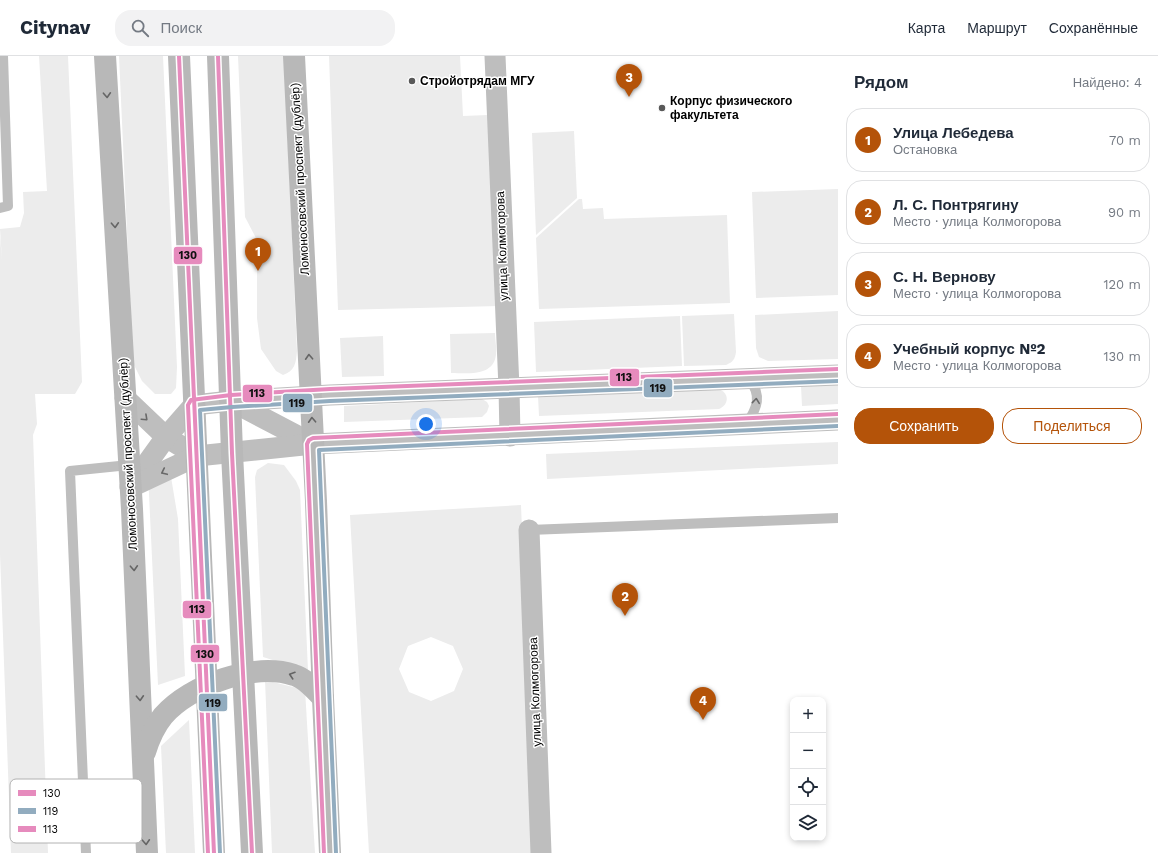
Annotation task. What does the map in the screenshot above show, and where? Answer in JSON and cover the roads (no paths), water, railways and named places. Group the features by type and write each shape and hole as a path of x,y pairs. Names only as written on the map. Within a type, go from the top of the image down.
{"street":[{"name":"Ломоносовский проспект (дублёр)","path":"105,56 129,465 147,853"},
{"path":"179,56 214,853"},
{"path":"218,56 232,453 252,853"},
{"name":"Ломоносовский проспект (дублёр)","path":"294,56 311,396 330,853"},
{"name":"улица Колмогорова","path":"495,56 510,436"},
{"path":"130,487 166,437 194,405 311,396 838,375"},
{"path":"125,398 166,437 197,456"},
{"path":"231,401 313,444"},
{"path":"130,487 197,456 313,444 838,420"},
{"name":"улица Колмогорова","path":"528,530 541,853"},
{"path":"143,759 151,734 163,716 182,700 207,686 244,674 260,671 278,671 296,675 323,698"}],"lane":[{"path":"0,208 8,206 3,56"},
{"path":"746,425 753,414 757,402 756,387 749,378"},
{"path":"83,779 70,471 129,465"},
{"path":"528,530 838,518"},
{"path":"86,843 86,853"}],"place":[{"name":"Стройотрядам МГУ","path":"412,81"},
{"name":"С. Н. Вернову","path":"629,97"},
{"name":"Корпус физического факультета","path":"662,108"},
{"name":"Улица Лебедева","path":"258,271"},
{"name":"Л. С. Понтрягину","path":"625,616"},
{"name":"Учебный корпус №2","path":"703,720"}]}
